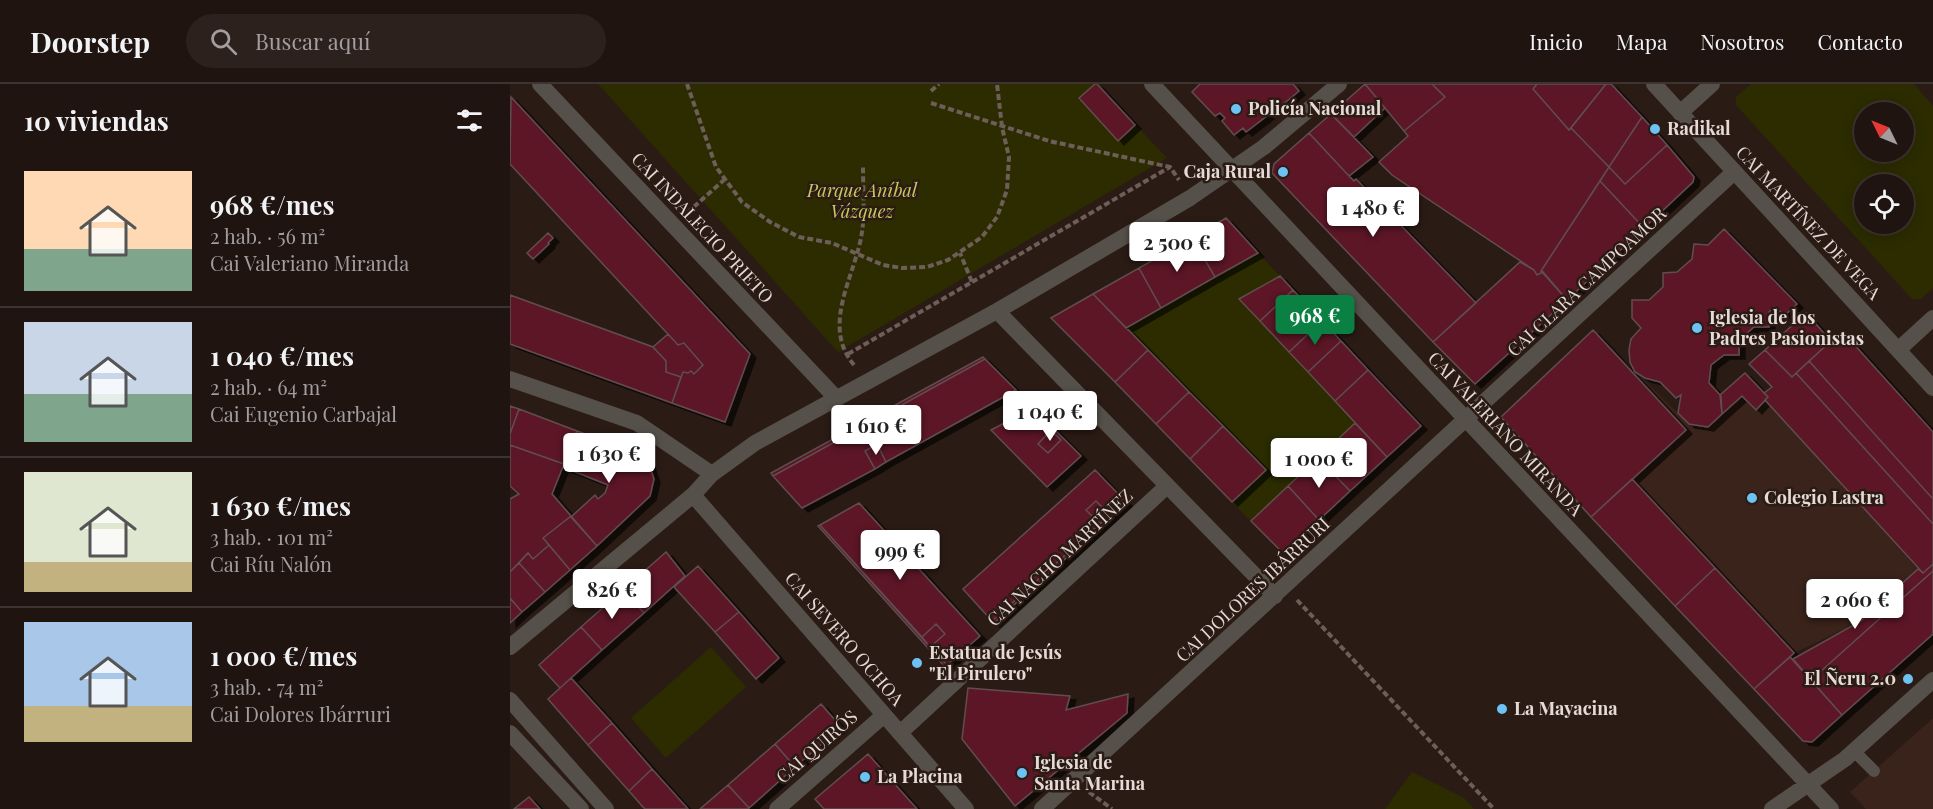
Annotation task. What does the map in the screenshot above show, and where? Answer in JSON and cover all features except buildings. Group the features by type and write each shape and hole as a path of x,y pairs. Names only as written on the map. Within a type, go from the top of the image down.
{"street":[{"name":"CAI INDALECIO PRIETO","path":"540,84 837,399"},
{"name":"CAI VALERIANO MIRANDA","path":"1152,84 1831,809"},
{"path":"510,647 693,495 712,474 755,443 997,311 1190,198 1264,147 1339,84"},
{"name":"CAI MARTÍNEZ DE VEGA","path":"1654,84 1933,388"},
{"path":"1680,113 1712,84"},
{"name":"CAI CLARA CAMPOAMOR","path":"1465,420 1734,172"},
{"path":"997,311 1167,486 1280,591"},
{"path":"1898,350 1933,318"},
{"path":"510,379 637,423 712,474"},
{"name":"CAI DOLORES IBÁRRURI","path":"1042,809 1465,420"},
{"name":"CAI NACHO MARTÍNEZ","path":"900,733 1167,486"},
{"name":"CAI SEVERO OCHOA","path":"693,495 966,809"},
{"path":"1772,809 1854,751 1933,680"},
{"path":"510,700 606,809"},
{"name":"CAI QUIRÓS","path":"777,809 884,715"},
{"path":"510,733 581,809"}],"lane":[{"path":"1854,751 1874,771"}],"path":[{"path":"687,84 716,167 742,202 770,222 799,237 832,243 884,266 902,268 927,267 948,260 982,237 997,218 1006,190 1009,157 1002,127 997,84"},
{"path":"931,91 939,84"},
{"path":"848,354 1170,166 1049,141 932,103"},
{"path":"863,167 862,232 842,299 839,334 851,361 869,381"},
{"path":"673,225 725,178"},
{"path":"960,253 972,282"},
{"path":"1280,591 1494,809"}],"shaded area":[{"name":"Colegio Lastra","path":"1593,330 1689,424 1708,427 1742,396 1756,410 1765,400 1918,569 1861,621 1794,653 1632,480 1591,517 1501,418"},
{"path":"1933,718 1933,809 1866,809 1850,792"}],"green space":[{"name":"Parque Aníbal Vázquez","path":"598,84 1097,84 1167,158 838,352"},
{"path":"1751,84 1914,84 1933,106 1933,288 1921,299 1912,299 1736,105 1736,97"},
{"path":"1258,253 1280,276 1239,299 1355,423 1251,521 1232,502 1265,470 1126,328"},
{"path":"711,647 746,687 666,758 631,718"},
{"path":"1412,772 1464,798 1474,809 1385,809"}],"place":[{"name":"Policía Nacional","path":"1236,109"},
{"name":"Radikal","path":"1655,129"},
{"name":"Caja Rural","path":"1283,172"},
{"name":"Iglesia de los Padres Pasionistas","path":"1697,328"},
{"name":"Colegio Lastra","path":"1752,498"},
{"name":"Estatua de Jesús \"El Pirulero\"","path":"917,663"},
{"name":"El Ñeru 2.0","path":"1908,679"},
{"name":"La Mayacina","path":"1502,709"},
{"name":"Iglesia de Santa Marina","path":"1022,773"},
{"name":"La Placina","path":"865,777"}]}
